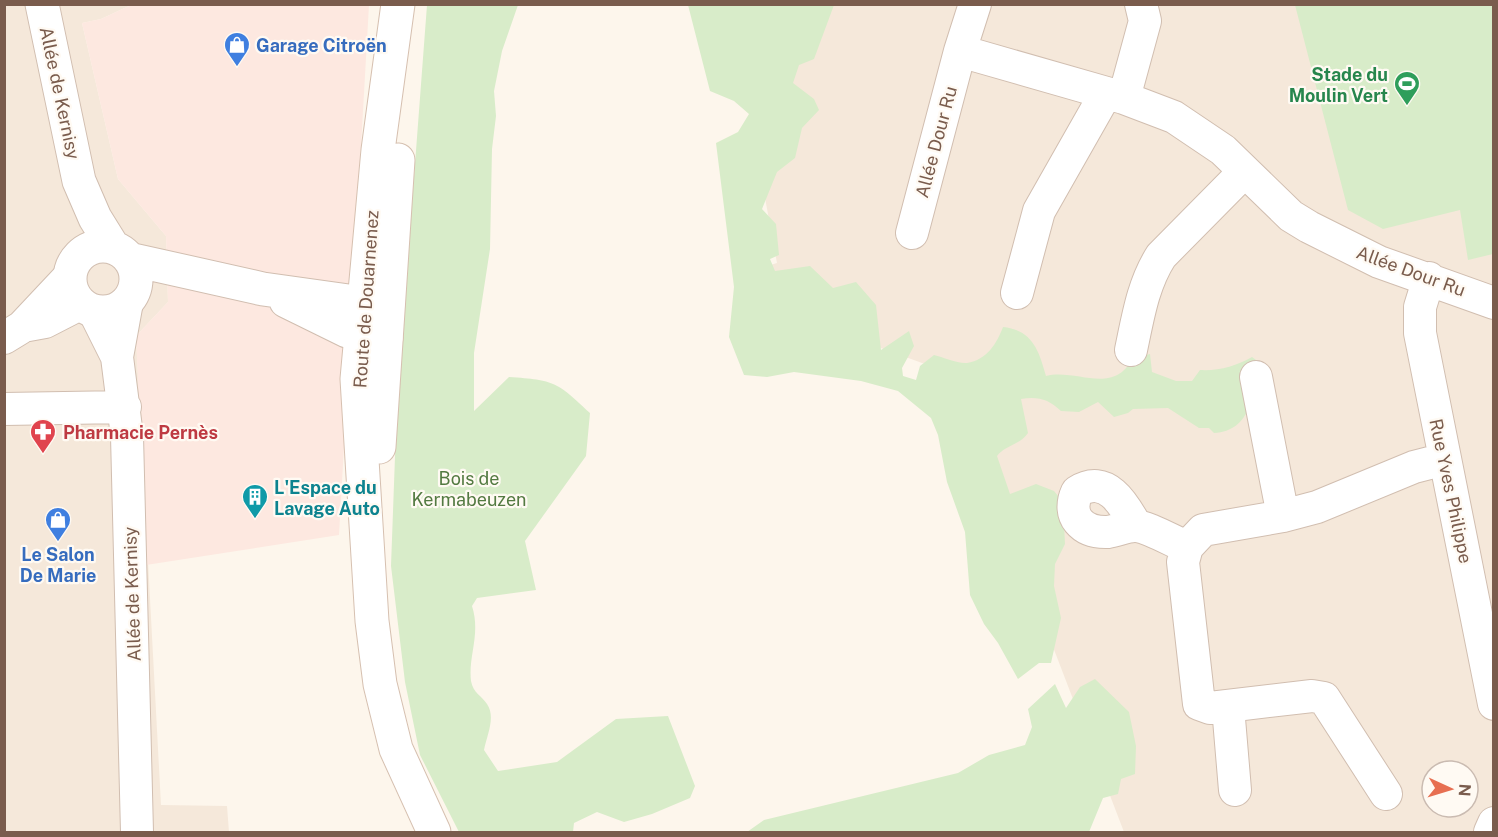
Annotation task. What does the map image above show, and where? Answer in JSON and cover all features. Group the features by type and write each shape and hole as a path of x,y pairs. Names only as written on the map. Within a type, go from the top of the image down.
{"main road":[{"name":"Allée de Kernisy","path":"42,4 79,182 80,287"},
{"name":"Route de Douarnenez","path":"370,596 374,320 368,254 378,150 400,4"},
{"name":"Route de Douarnenez","path":"400,4 400,130 374,320 357,379 375,652 386,714 408,781 434,832"},
{"name":"Allée de Kernisy","path":"79,182 95,218 126,274"},
{"path":"126,274 90,248 80,287 112,311 126,274 152,262 263,289 312,306 374,320"},
{"path":"312,306 368,254"},
{"path":"312,306 344,350 357,379"}],"street":[{"name":"Allée Dour Ru","path":"912,233 960,51 975,4"},
{"path":"1017,293 1039,211 1115,96 1145,21 1141,4"},
{"name":"Allée Dour Ru","path":"960,51 1115,96 1187,124 1222,150 1291,216 1309,227 1378,262 1494,303"},
{"path":"1131,350 1142,296 1152,270 1161,256 1244,172"},
{"name":"Allée de Kernisy","path":"126,274 117,357 124,407 128,466 137,832"},
{"name":"Rue Yves Philippe","path":"1428,278 1420,307 1420,333 1494,704"},
{"path":"13,332 80,287"},
{"name":"Allée de Kernisy","path":"80,287 117,357"},
{"path":"1256,377 1283,516"},
{"path":"4,409 124,407"},
{"path":"1386,794 1324,698 1312,696 1228,707 1203,707 1197,698 1184,573 1187,547 1203,530 1283,516 1330,503 1414,466 1445,459"},
{"path":"1136,526 1187,547"},
{"path":"1228,707 1235,790"},
{"path":"1490,832 1494,823"}],"shaded area":[{"path":"5,5 131,5 101,19 82,23 118,179 166,236 168,302 136,336 161,805 227,806 229,832 5,832"},
{"path":"131,5 369,5 339,535 146,565 136,336 168,302 166,236 118,179 82,23 101,19"},
{"path":"797,5 1493,5 1493,832 1124,832 959,402 960,371 922,363 829,329 767,266 777,263 763,187"}],"green space":[{"name":"Bois de Kermabeuzen","path":"427,5 518,5 502,51 494,91 496,116 492,149 490,249 474,353 474,411 509,377 554,385 570,395 590,413 586,456 525,541 536,590 477,598 472,606 475,635 471,681 490,709 491,715 484,750 498,771 557,762 616,719 668,716 695,786 690,798 652,814 624,822 597,812 574,823 573,832 459,832 420,755 405,682 391,566 397,402"},
{"path":"688,5 834,5 814,59 799,65 793,83 814,99 819,110 802,128 795,158 777,172 762,209 776,224 779,255 770,259 775,271 810,266 833,288 856,282 876,305 881,350 909,331 914,346 902,368 903,376 916,380 920,366 934,355 963,363 974,361 986,355 998,339 1003,327 1021,332 1028,337 1037,350 1046,376 1058,374 1104,379 1124,370 1132,359 1150,354 1152,372 1176,381 1192,381 1200,370 1227,367 1252,357 1260,363 1249,408 1243,418 1227,431 1214,433 1209,428 1199,428 1168,408 1133,409 1114,417 1098,402 1079,412 1061,411 1043,399 1021,399 1028,433 997,456 1010,494 1036,484 1054,491 1063,502 1065,544 1055,564 1054,586 1061,618 1051,663 1039,663 1018,679 998,643 984,624 970,595 965,532 947,482 938,435 931,418 898,391 861,381 794,372 767,377 744,375 729,337 734,287 716,143 738,132 749,114 734,101 710,91"},
{"name":"Stade du Moulin Vert","path":"1295,5 1493,5 1493,254 1468,260 1460,210 1383,229 1348,210"},
{"path":"1095,679 1129,712 1136,746 1135,774 1121,779 1118,794 1103,798 1089,832 747,832 764,820 958,773 989,755 1025,745 1032,727 1028,709 1055,684 1066,708 1080,687"}],"place":[{"name":"Garage Citroën","path":"237,68"},
{"name":"Stade du Moulin Vert","path":"1407,107"},
{"name":"Pharmacie Pernès","path":"43,455"},
{"name":"L'Espace du Lavage Auto","path":"255,520"},
{"name":"Le Salon De Marie","path":"58,543"}]}
